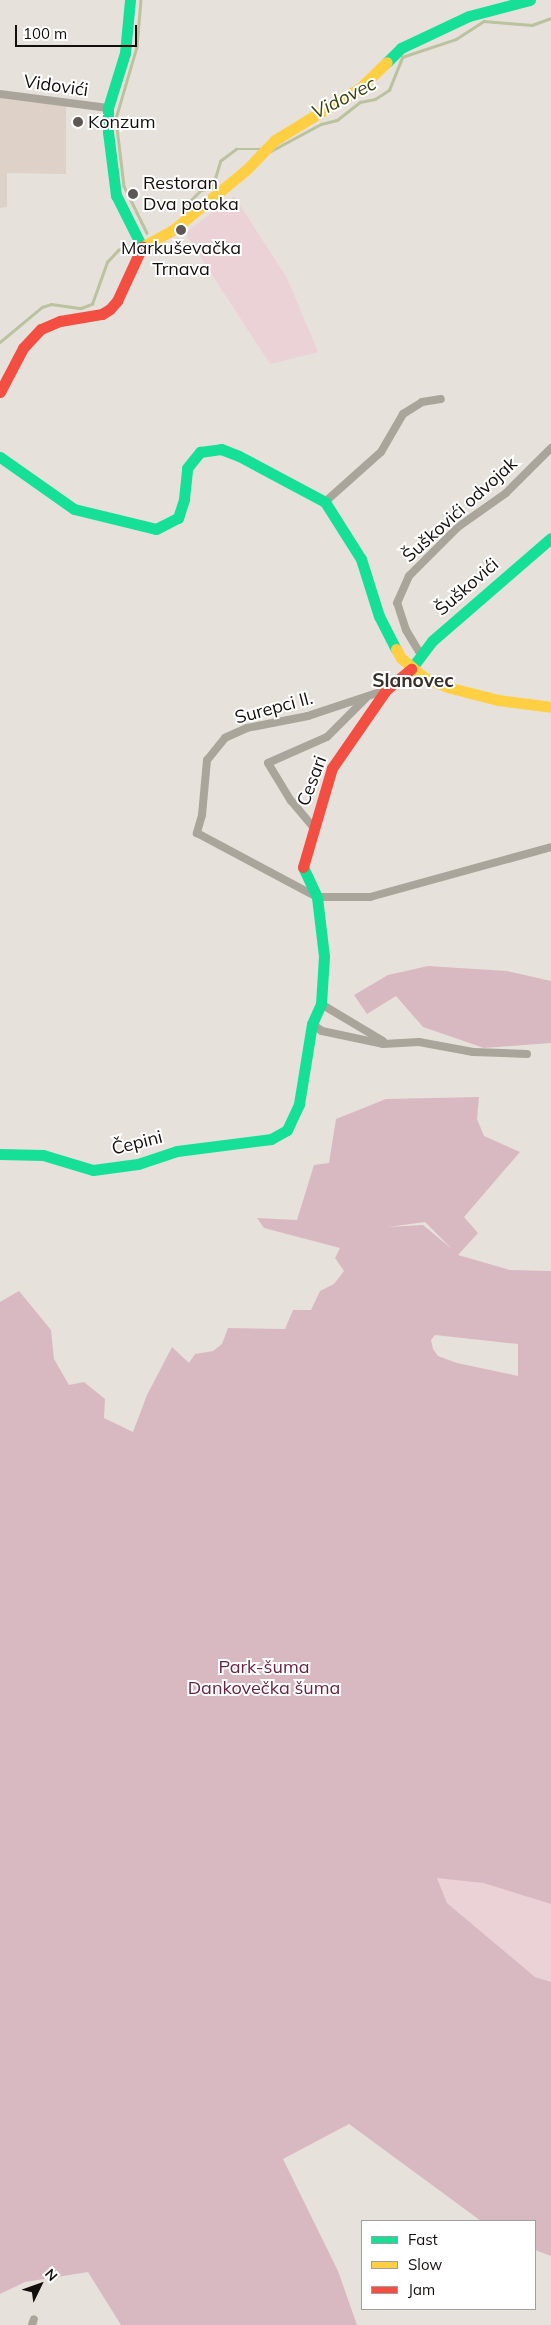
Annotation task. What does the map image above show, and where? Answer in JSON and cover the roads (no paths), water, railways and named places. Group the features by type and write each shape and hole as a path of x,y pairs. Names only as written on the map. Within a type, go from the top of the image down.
{"street":[{"path":"130,0 125,53 108,108 109,150 116,195 142,247"},
{"path":"0,392 16,360 41,328 60,321 88,318 110,309 117,301 142,247 173,230 261,153 360,88 400,48 413,40 469,16 530,0"},
{"name":"Vidovići","path":"0,94 108,108"},
{"path":"325,502 381,452 403,414 422,402 441,399"},
{"path":"0,457 74,508 156,529 178,518 184,499 186,468 200,452 210,448 240,456 325,502 361,559 379,616 401,658 412,668 425,678 451,688 498,700 551,707"},
{"name":"Šuškovići odvojak","path":"421,655 406,630 397,603 410,576 458,527 506,493 551,448"},
{"name":"Šuškovići","path":"412,668 432,641 551,538"},
{"name":"Cesari","path":"282,1135 293,1121 299,1104 312,1024 321,1004 324,956 317,897 303,867 332,768 386,690 412,668"},
{"name":"Surepci II.","path":"317,897 197,833 205,797 207,760 225,738 247,728 308,716 386,690"},
{"path":"314,828 291,800 268,763 326,737 367,696"},
{"path":"317,897 370,896 551,847"},
{"path":"321,1004 387,1044"},
{"path":"312,1024 322,1031 344,1037 387,1044 419,1042 473,1052 527,1054"},
{"name":"Čepini","path":"0,1154 43,1154 93,1170 138,1164 177,1151 282,1135"}],"waterway":[{"path":"141,0 137,47 116,119 124,186 147,233"},
{"name":"Vidovec","path":"269,152 321,124 337,120 360,102 375,99 389,90 402,57 456,39 484,21 532,25 551,18"},
{"name":"Vidovec","path":"185,206 201,190 212,188 220,161 236,149 262,149"},
{"path":"0,342 42,307 51,304 81,308 92,304 107,262 118,250 126,247"}],"place":[{"name":"Konzum","path":"78,122"},
{"name":"Restoran Dva potoka","path":"133,194"},
{"name":"Markuševačka Trnava","path":"181,230"}],"district":[{"name":"Slanovec","path":"413,681"}],"park label":[{"name":"Park-šuma Dankovečka šuma","path":"264,1678"}]}
